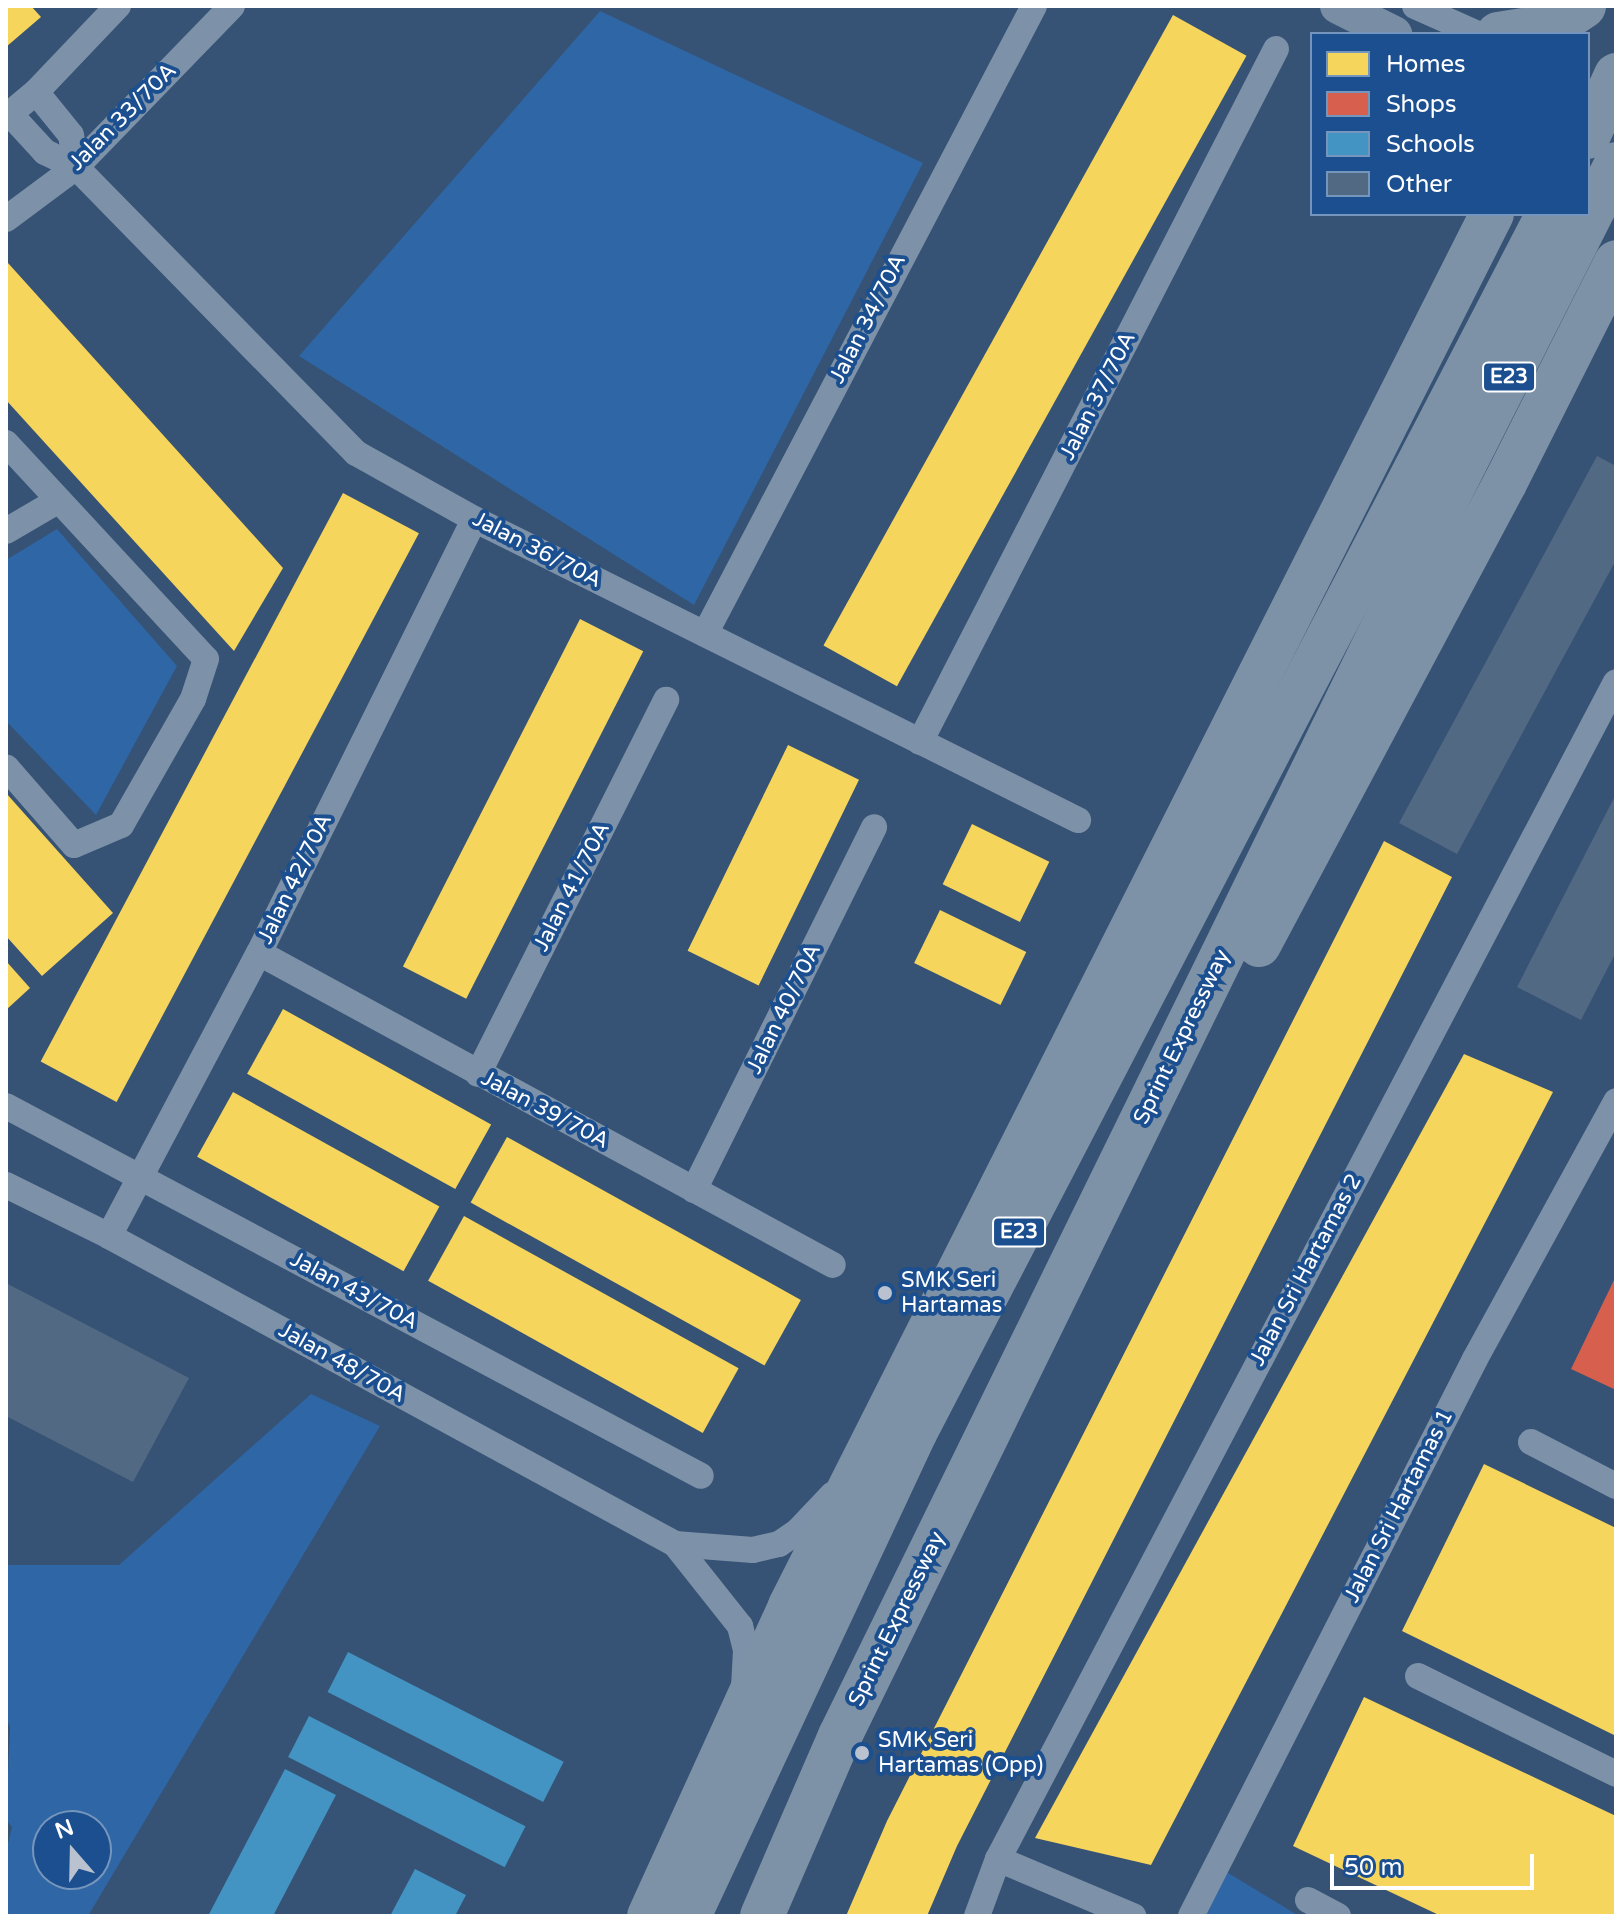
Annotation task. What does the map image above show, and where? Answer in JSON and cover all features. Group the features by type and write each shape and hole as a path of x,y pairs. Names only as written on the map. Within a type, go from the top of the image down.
{"highway":[{"path":"1511,32 1542,27 1565,19 1584,6"},
{"path":"1587,32 1600,6"},
{"path":"1602,127 1616,75"},
{"name":"Sprint Expressway","path":"1590,216 1616,164"},
{"path":"649,1916 735,1726 865,1455 1491,216"},
{"name":"E23","path":"689,1916 915,1433 1547,216"},
{"path":"909,1595 1497,497 1616,263 1590,216"},
{"name":"Sprint Expressway","path":"762,1916 828,1760 1401,590 1590,216"}],"street":[{"path":"8,116 36,92 118,6"},
{"name":"Jalan 33/70A","path":"6,219 76,167 232,6"},
{"name":"Jalan 34/70A","path":"705,634 1034,6"},
{"path":"1338,6 1390,32"},
{"path":"1415,6 1474,32"},
{"name":"Jalan 37/70A","path":"920,742 1276,49"},
{"name":"Jalan 36/70A","path":"36,92 71,135 76,167"},
{"name":"Jalan 36/70A","path":"8,116 45,152 76,167 356,453 474,519 1078,820"},
{"path":"1590,151 1602,127"},
{"path":"6,443 206,659 193,699 121,825 74,845 6,767"},
{"path":"6,531 59,500"},
{"name":"Jalan 42/70A","path":"109,1236 259,953 474,519"},
{"name":"Jalan Sri Hartamas 2","path":"977,1916 998,1859 1616,682"},
{"name":"Jalan 41/70A","path":"478,1074 666,700"},
{"name":"Jalan 40/70A","path":"694,1190 874,827"},
{"name":"Jalan 39/70A","path":"259,953 833,1265"},
{"name":"Jalan Sri Hartamas 1","path":"1191,1916 1475,1359 1605,1149 1616,1101"},
{"name":"Jalan 43/70A","path":"6,1106 701,1476"},
{"name":"Jalan 48/70A","path":"6,1185 109,1236 675,1544 740,1626 746,1650 746,1677 735,1726"},
{"path":"1531,1442 1616,1486"},
{"name":"Jalan 48/70A","path":"675,1544 753,1550 779,1544 826,1502 865,1455"},
{"path":"1418,1676 1616,1774"},
{"path":"998,1859 1133,1916"},
{"path":"1308,1900 1338,1916"}],"shaded area":[{"path":"600,11 923,163 694,605 299,356"},
{"path":"57,529 177,666 96,815 6,721 6,560"},
{"path":"311,1394 380,1426 112,1876 112,1810 32,1810 32,1890 103,1890 88,1916 6,1916 6,1851 12,1827 6,1820 10,1727 6,1718 6,1565 119,1565"},
{"path":"1225,1871 1299,1916 1203,1916"}],"building: Homes":[{"path":"6,6 31,6 41,17 6,47"},
{"path":"1173,15 1246,56 897,686 823,646"},
{"path":"8,263 283,568 234,651 6,400"},
{"path":"343,493 419,533 117,1102 41,1062"},
{"path":"580,619 643,651 466,999 403,966"},
{"path":"788,745 859,780 759,985 688,951"},
{"path":"6,793 113,913 42,976 6,936"},
{"path":"972,824 1049,862 1020,922 943,884"},
{"path":"1384,841 1452,877 957,1846 927,1916 846,1916 887,1821"},
{"path":"940,910 1026,952 1000,1005 914,963"},
{"path":"6,961 30,988 6,1010"},
{"path":"283,1009 491,1124 455,1189 247,1074"},
{"path":"1464,1054 1553,1092 1151,1865 1035,1838"},
{"path":"233,1092 439,1206 404,1271 197,1157"},
{"path":"507,1137 801,1300 765,1365 471,1203"},
{"path":"464,1216 739,1368 703,1433 428,1281"},
{"path":"1484,1464 1616,1528 1616,1736 1402,1631"},
{"path":"1364,1697 1616,1816 1616,1916 1441,1916 1293,1846"}],"building: Shops":[{"path":"1616,1276 1616,1390 1571,1369"}],"building: Schools":[{"path":"348,1652 564,1762 543,1802 328,1692"},
{"path":"309,1716 526,1826 505,1867 288,1757"},
{"path":"285,1769 336,1795 273,1916 208,1916"},
{"path":"415,1869 466,1895 455,1916 390,1916"}],"building: Other":[{"path":"1597,456 1616,466 1616,560 1457,854 1399,823"},
{"path":"1616,794 1616,952 1581,1020 1517,987"},
{"path":"6,1283 189,1378 133,1482 6,1416"}],"place":[{"name":"SMK Seri Hartamas","path":"885,1293"},
{"name":"SMK Seri Hartamas (Opp)","path":"862,1753"}]}
